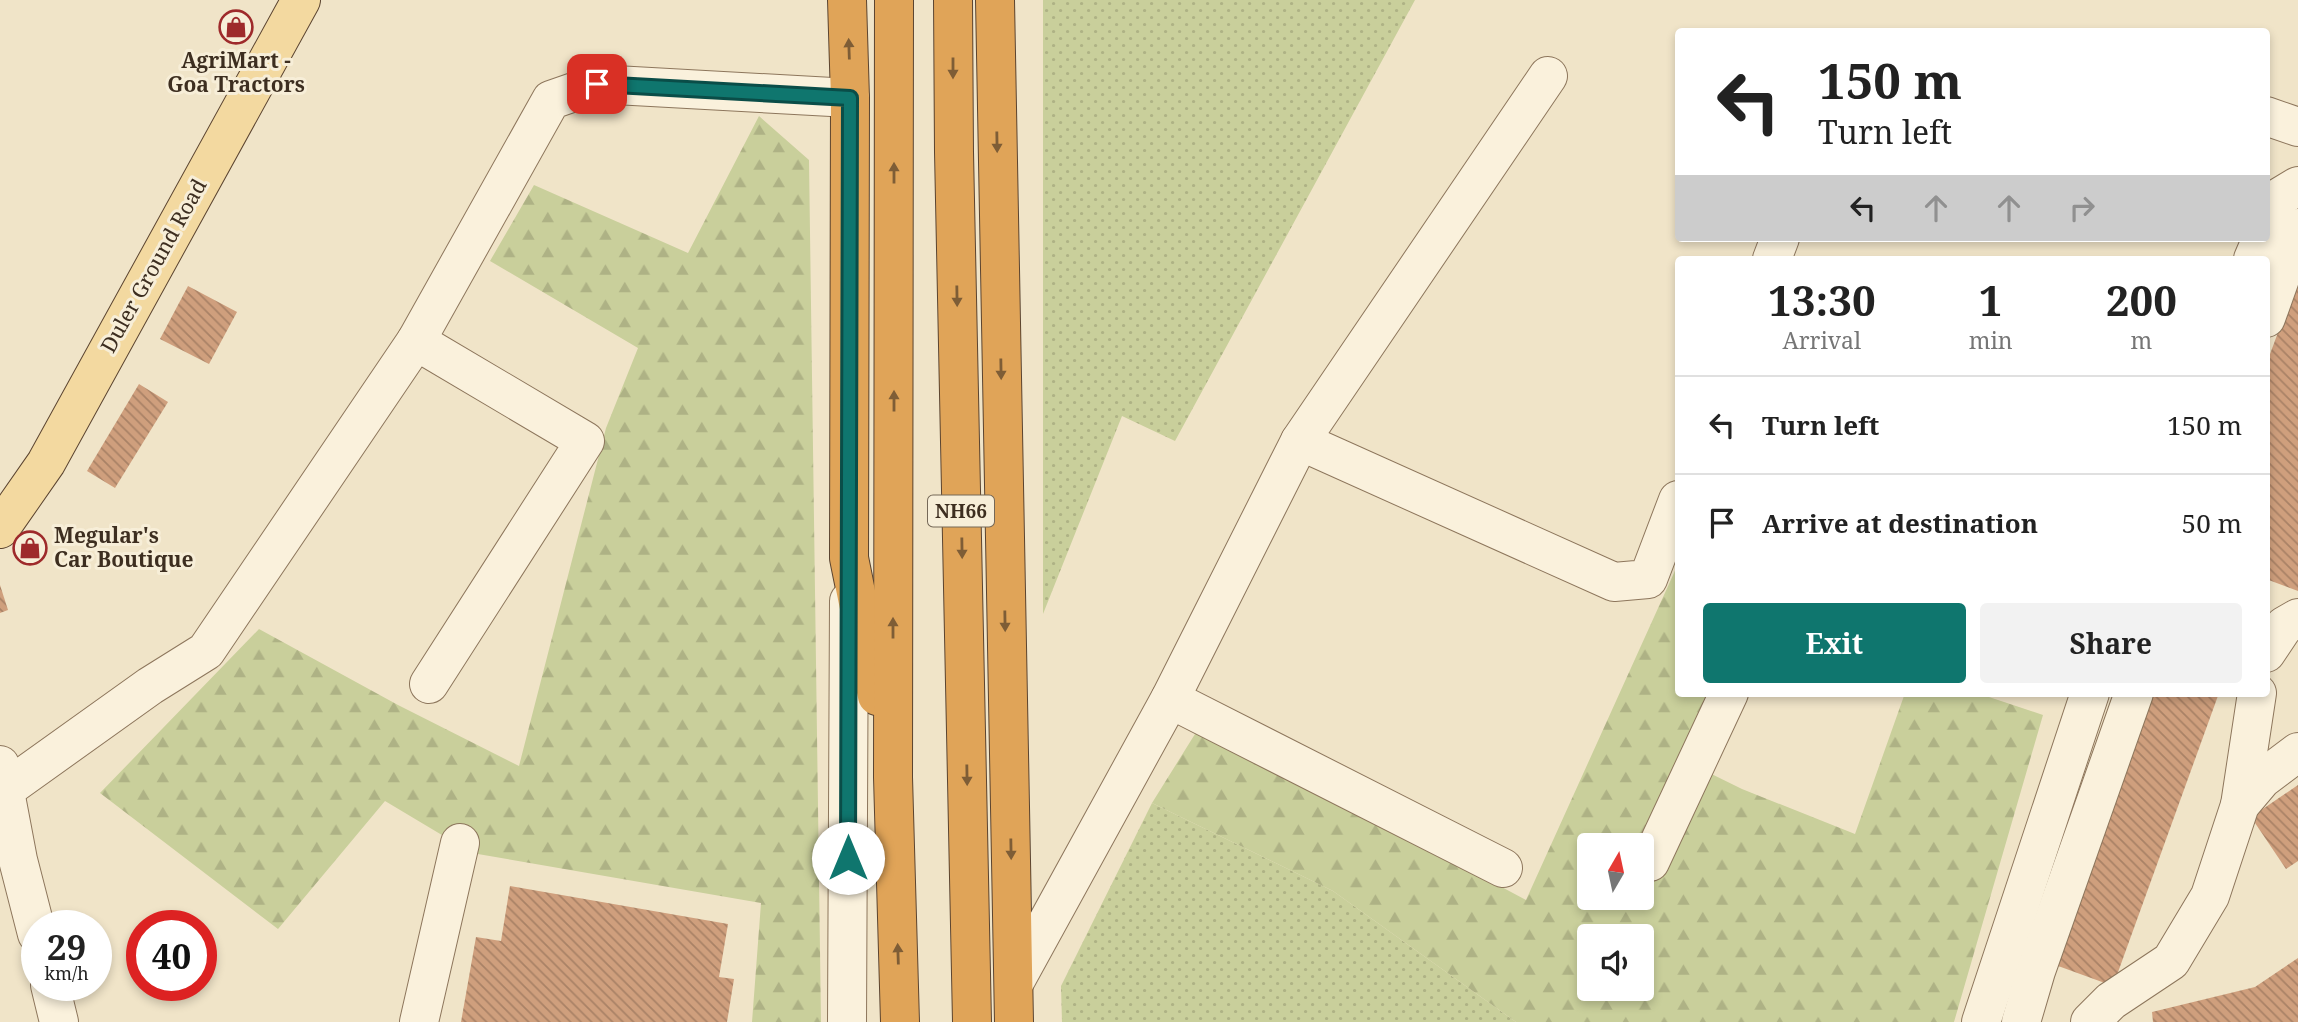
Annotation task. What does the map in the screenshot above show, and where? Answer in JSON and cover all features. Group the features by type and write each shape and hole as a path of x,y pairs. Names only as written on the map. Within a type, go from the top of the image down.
{"highway":[{"path":"847,0 850,98 849,558 893,777"},
{"path":"894,0 893,777 900,1022"},
{"name":"NH66","path":"953,0 972,1022"},
{"path":"995,0 1014,1022"}],"main road":[{"name":"Duler Ground Road","path":"0,528 46,463 293,3"}],"street":[{"path":"1014,983 1170,699 1300,441 1548,76"},
{"path":"31,910 18,860 3,776 206,651 416,341 551,100 597,84 850,98"},
{"path":"2270,117 2298,127"},
{"path":"2270,217 2278,198 2298,186"},
{"path":"2270,307 2298,228"},
{"path":"416,341 585,441 429,684"},
{"path":"1300,441 1614,582 1648,579 1675,508"},
{"path":"847,1022 849,558"},
{"path":"2270,647 2284,626 2298,618"},
{"path":"1654,853 1727,697"},
{"path":"1981,1022 2089,697"},
{"path":"2021,1022 2036,971 2133,697"},
{"path":"2090,1022 2110,1001 2171,961 2210,896 2240,804 2256,697"},
{"path":"1170,699 1503,868"},
{"path":"2240,804 2262,779 2298,752"},
{"path":"419,1022 460,843"},
{"path":"54,1001 59,1022"}],"green space":[{"path":"1043,0 1415,0 1175,441 1122,416 1043,614"},
{"path":"759,116 809,160 821,1022 752,1022 761,903 472,853 385,801 278,929 100,793 259,629 398,705 519,766 606,428 638,348 490,261 534,185 688,253"},
{"path":"1675,571 1675,697 1710,697 1681,759 1742,789 1855,834 1904,697 1989,697 2043,715 1954,1022 1516,1022 1333,891 1152,803 1200,726 1526,900"},
{"path":"1152,803 1333,891 1516,1022 1062,1022 1061,986"}],"building":[{"path":"2298,278 2298,591 2270,580 2270,354"},
{"path":"188,286 237,312 209,364 160,339"},
{"path":"139,384 168,402 115,488 87,471"},
{"path":"0,585 8,610 0,613"},
{"path":"2147,697 2218,697 2113,986 2050,963"},
{"path":"2298,785 2298,861 2286,869 2251,817"},
{"path":"510,886 728,924 719,977 734,979 727,1022 461,1022 476,937 501,941"},
{"path":"2298,958 2298,1022 2153,1022 2152,1012 2255,987"}],"place":[{"name":"AgriMart - Goa Tractors","path":"236,27"},
{"name":"Megular's Car Boutique","path":"30,548"}],"route":[{"path":"597,84 850,98 848,858"}]}
